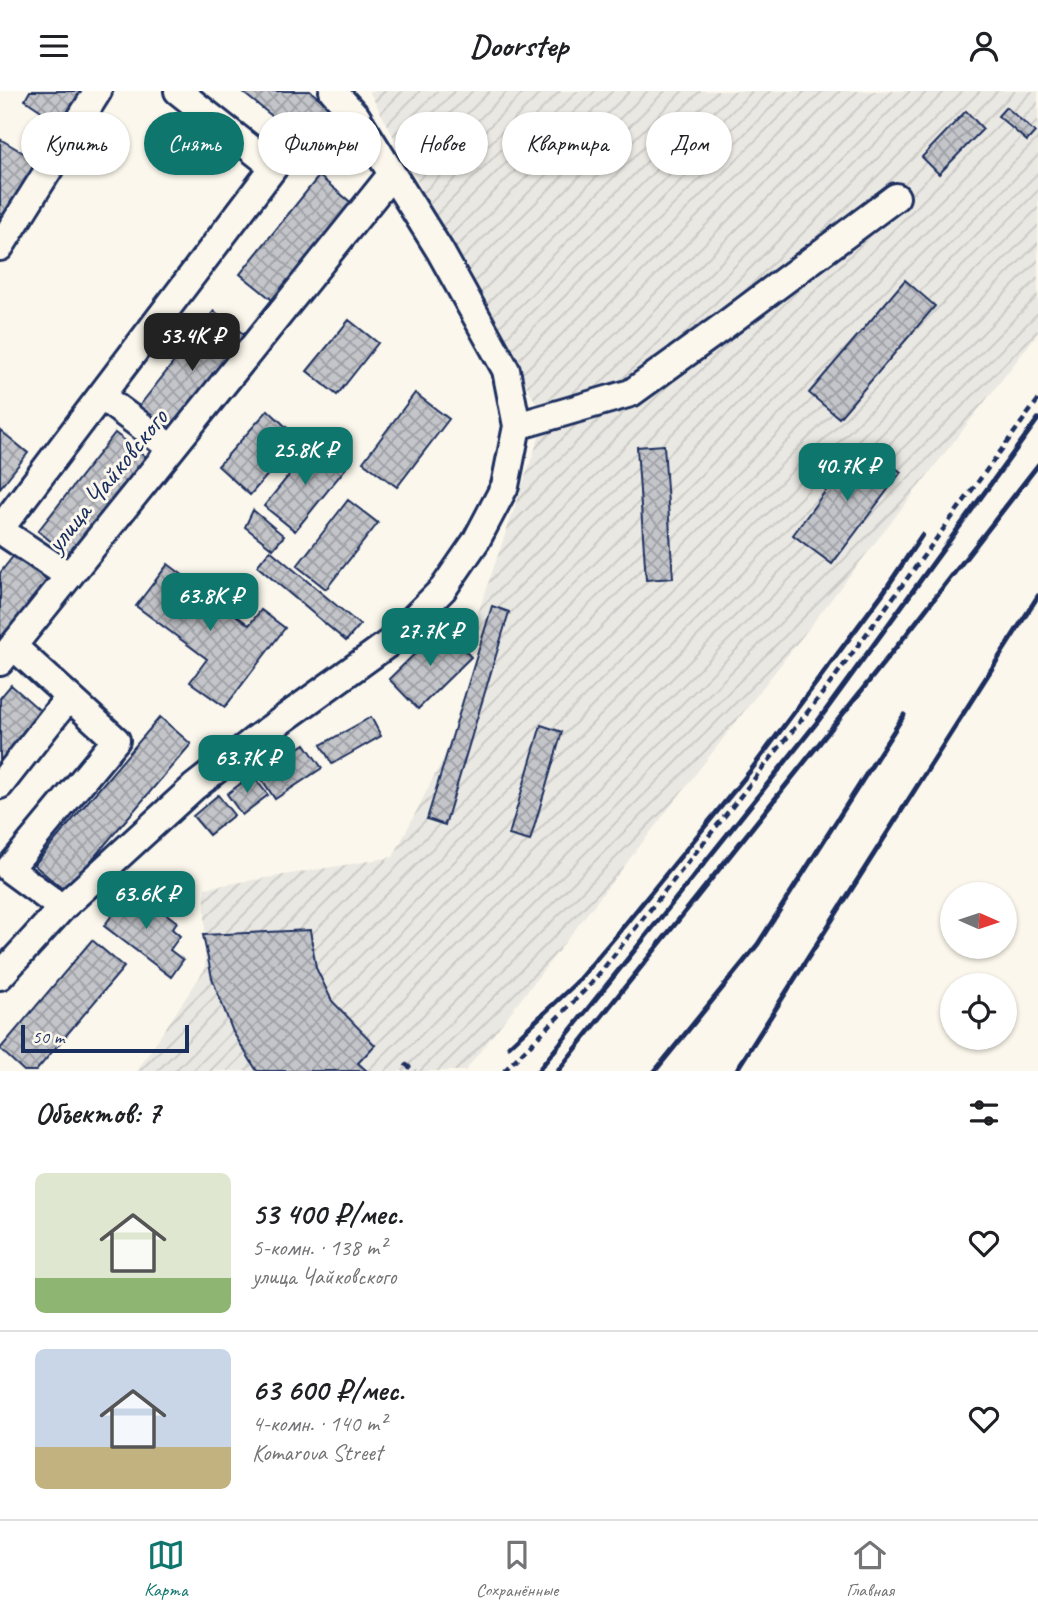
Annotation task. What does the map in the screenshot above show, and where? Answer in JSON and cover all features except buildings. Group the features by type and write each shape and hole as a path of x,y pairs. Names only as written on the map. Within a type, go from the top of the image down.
{"street":[{"path":"0,247 98,91"},
{"path":"69,576 0,530 274,167 178,91"},
{"path":"0,976 62,908 194,787 389,643 443,589 476,541 505,486 517,426 506,370 440,251 356,116 333,91"},
{"name":"улица Чайковского","path":"6,654 392,174"},
{"path":"517,426 631,393 896,197"},
{"path":"101,396 171,449"},
{"path":"6,654 69,697 116,740 9,869 62,908"},
{"path":"0,785 69,697"}],"path":[{"path":"504,1071 591,984 829,685 1038,401"},
{"path":"405,1064 415,1071"}],"shaded area":[{"path":"369,91 1038,91 1038,333 465,1071 137,1071 205,969 205,888 393,857 465,716 491,635 473,627 545,420 414,175 488,175 488,112 395,112 395,140"}],"railway":[{"path":"538,1071 818,721 1038,419"},
{"path":"558,1071 1038,465"},
{"path":"509,1046 575,984 751,770 883,593 922,535"},
{"path":"736,1071 1038,596"},
{"path":"655,1071 758,944 904,715"}]}
